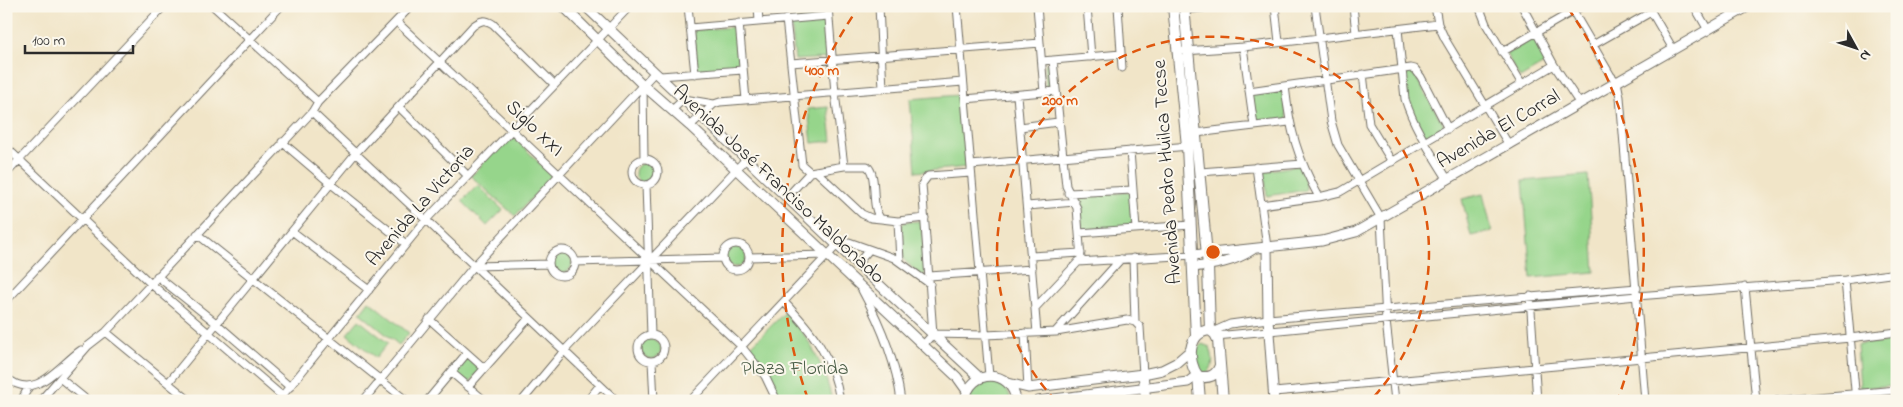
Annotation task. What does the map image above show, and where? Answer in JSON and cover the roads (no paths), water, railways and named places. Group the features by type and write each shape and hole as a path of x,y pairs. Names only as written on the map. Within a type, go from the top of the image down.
{"main road":[{"name":"Avenida Pedro Huilca Tecse","path":"1174,6 1196,133 1192,146 1200,172 1213,333 1220,365"},
{"name":"Avenida Pedro Huilca Tecse","path":"1184,8 1182,52 1192,146 1191,225 1196,336"},
{"path":"1200,401 1198,376 1191,364 1191,350 1196,336 1202,331 1213,333"},
{"path":"1198,376 1210,377 1215,374 1220,365"},
{"path":"1220,365 1223,401"}],"street":[{"path":"6,174 164,6"},
{"path":"213,6 318,102"},
{"path":"6,301 281,6"},
{"path":"21,401 28,388 44,381 73,356 106,332 312,112 318,102 411,6"},
{"name":"Avenida José Franciso Maldonado","path":"563,6 643,85 690,126 957,376 967,391"},
{"path":"585,6 933,334 985,377 1002,379 1008,383 1013,388 1016,401"},
{"name":"Avenida La Victoria","path":"280,398 425,221 630,6"},
{"path":"688,6 695,74"},
{"path":"758,6 759,22"},
{"path":"828,6 835,93 844,166"},
{"path":"879,6 883,89"},
{"path":"957,6 986,335 985,377"},
{"path":"1037,6 1044,92"},
{"path":"1087,6 1091,57"},
{"path":"1118,6 1122,68"},
{"path":"1184,8 1218,6"},
{"path":"1275,6 1279,42"},
{"path":"1315,6 1334,133 1338,145 1381,218 1386,321 1395,401"},
{"path":"1353,6 1356,34"},
{"path":"1435,6 1438,24 1509,145"},
{"path":"1479,6 1486,24 1522,84"},
{"path":"1522,6 1554,65 1580,104"},
{"path":"1502,52 1536,33 1572,9 1582,6"},
{"path":"1694,6 1708,30"},
{"name":"Avenida El Corral","path":"1192,254 1254,249 1339,237 1356,232 1748,6"},
{"path":"1572,9 1611,76 1617,82 1620,97 1645,401"},
{"path":"1593,45 1649,9 1674,49"},
{"path":"690,28 828,16"},
{"path":"786,19 802,165 813,171 862,214 871,218 898,221 925,218"},
{"path":"168,383 330,183 473,26 481,20 493,24 554,84"},
{"name":"Siglo XXI","path":"397,22 741,346 765,376 776,401"},
{"path":"739,23 746,100"},
{"path":"1182,52 1243,47 1438,24"},
{"path":"1398,28 1404,99 1425,143 1448,180"},
{"path":"791,63 1040,43"},
{"path":"1243,47 1254,126"},
{"path":"1042,61 1121,54"},
{"path":"1035,308 1081,258 1074,202 1066,186 1053,60"},
{"path":"1261,205 1319,198 1340,192 1554,65"},
{"path":"1249,91 1411,68 1418,72 1448,129"},
{"path":"363,401 474,266 643,85 658,74 695,74 743,70"},
{"path":"1363,74 1369,124 1392,162"},
{"path":"684,99 714,104 964,82"},
{"path":"643,85 644,159"},
{"path":"1285,86 1289,122 1303,164 1319,198"},
{"path":"965,99 1056,91"},
{"path":"1017,95 1024,160 1037,332"},
{"path":"672,110 684,99"},
{"path":"690,126 714,104"},
{"path":"399,107 467,175"},
{"path":"312,112 617,401"},
{"path":"1020,126 1058,122"},
{"path":"1196,133 1289,122"},
{"path":"282,142 406,244"},
{"path":"971,164 1192,146"},
{"path":"6,147 150,283 209,332 280,398"},
{"path":"1130,151 1136,229"},
{"path":"522,401 564,351 747,158"},
{"path":"644,159 654,163 658,173 653,182 646,185 637,182 632,174 635,164 644,159"},
{"path":"1200,172 1303,164"},
{"path":"787,197 813,171 863,165 870,168 876,209 881,219"},
{"path":"1256,167 1267,247 1268,319 1274,396 1393,380 1642,358 1897,332"},
{"path":"933,334 922,184 928,176 971,173"},
{"path":"646,185 651,335"},
{"path":"1068,193 1133,190"},
{"path":"1027,206 1074,202"},
{"path":"898,221 900,262"},
{"path":"1079,233 1191,225"},
{"path":"292,231 369,290"},
{"path":"197,234 407,401"},
{"path":"690,401 827,255 843,241 900,262 930,280 980,273 1032,269"},
{"path":"736,244 745,248 749,258 744,267 734,270 728,268 723,258 726,249 736,244"},
{"name":"Avenida El Corral","path":"1193,267 1228,262 1254,249"},
{"path":"562,250 571,254 575,262 571,272 565,276 554,273 549,264 553,254 562,250"},
{"path":"858,264 869,250"},
{"path":"1031,256 1081,253"},
{"path":"1078,262 1192,254"},
{"path":"749,258 827,255"},
{"path":"575,262 723,258"},
{"path":"1133,258 1135,322"},
{"path":"1056,332 1121,259"},
{"path":"474,266 549,264"},
{"path":"1213,333 1386,321 1637,296 1845,280 1897,273"},
{"path":"157,276 290,386"},
{"path":"1845,280 1856,397"},
{"path":"860,285 874,312 889,349 898,375 901,401"},
{"path":"1745,287 1756,401"},
{"path":"1213,333 1230,324 1268,319 1637,288"},
{"path":"1530,296 1537,401"},
{"path":"784,302 808,326 826,356 837,385 840,401"},
{"path":"468,387 529,318"},
{"path":"429,320 484,368"},
{"path":"923,344 933,334 986,335 1056,332 1127,320 1135,322 1140,327 1141,333 1146,401"},
{"path":"106,332 190,401"},
{"path":"1025,333 1028,388"},
{"path":"651,335 660,339 664,349 662,356 652,361 643,358 638,349 642,339 651,335"},
{"path":"40,401 88,346"},
{"path":"1008,383 1028,388 1143,374 1176,363 1191,350"},
{"path":"427,401 467,353"},
{"path":"652,361 654,401"},
{"path":"451,372 485,401"},
{"path":"1038,401 1188,382 1198,376"},
{"path":"6,377 17,385 28,388"},
{"path":"965,401 967,391 973,383 985,377"},
{"path":"61,379 88,401"},
{"path":"587,401 600,385"},
{"path":"1772,401 1856,397 1897,390"}],"park label":[{"name":"Plaza Florida","path":"795,369"}]}
